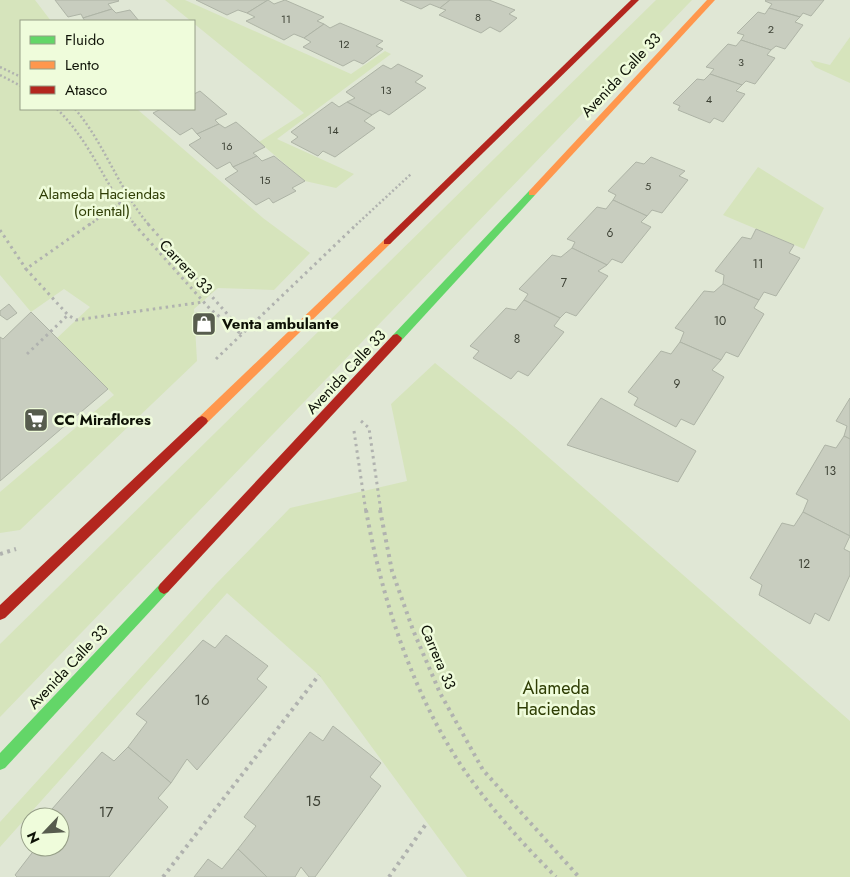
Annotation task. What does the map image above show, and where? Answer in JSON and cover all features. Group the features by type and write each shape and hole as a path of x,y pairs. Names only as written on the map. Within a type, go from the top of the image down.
{"main road":[{"path":"0,614 271,355 635,0"},
{"name":"Avenida Calle 33","path":"0,763 711,0"}],"path":[{"path":"0,67 20,77"},
{"path":"0,75 20,85"},
{"name":"Carrera 33","path":"58,110 82,136 120,203 151,247 203,302 232,329 241,334 237,324 144,218 116,175 92,129 76,110"},
{"path":"26,269 120,203"},
{"path":"0,230 26,269 68,315 76,320 203,302"},
{"path":"26,354 68,315"},
{"name":"Carrera 33","path":"357,418 369,428 376,488 392,570 413,630 440,693 483,770 539,835 579,877"},
{"path":"353,422 362,491 378,575 400,644 428,711 470,779 526,847 556,877"},
{"path":"163,877 319,675"},
{"path":"390,877 426,824"}],"green space":[{"name":"Alameda Haciendas (oriental)","path":"0,0 35,0 50,20 20,20 20,110 138,110 263,218 310,253 274,290 218,288 194,309 197,361 20,530 0,533 0,492 114,395 57,338 90,307 64,289 31,312 0,275"},
{"path":"165,0 185,0 351,74 385,51 391,54 277,139 354,174 336,188 305,181 259,142 304,113 195,24 195,20 190,20"},
{"path":"656,0 692,0 0,717 0,644"},
{"path":"850,37 850,83 815,67 810,60 830,65"},
{"path":"758,167 824,208 804,249 723,215"},
{"name":"Alameda Haciendas","path":"435,363 514,427 850,721 850,877 467,877 319,675 227,593 36,807 20,807 20,825 0,847 0,822 216,584 290,508 407,481 391,404"}],"building":[{"path":"55,0 119,1 108,4 112,9 83,18 81,14 68,17"},
{"path":"196,0 268,0 247,13 238,10 227,15"},
{"path":"268,0 274,4 285,0 324,17 317,21 324,24 304,38 294,34 284,40 246,21 255,17 247,13"},
{"path":"400,0 450,0 440,8 430,4 421,9"},
{"path":"450,0 489,0 515,10 509,14 517,18 500,32 490,27 481,33 439,15 446,10 440,8"},
{"path":"766,0 824,0 811,16 803,13 800,17 769,8 772,4"},
{"path":"769,8 800,17 795,22 803,25 785,49 776,46 771,50 741,40 744,35 737,33 758,12 765,14"},
{"path":"112,9 116,13 130,10 138,20 84,20 83,18"},
{"path":"340,23 383,41 376,46 383,49 363,64 354,60 343,66 303,47 311,42 304,38 324,24 330,28"},
{"path":"741,40 771,50 767,55 775,58 755,84 746,81 742,85 710,74 714,69 706,67 728,44 736,46"},
{"path":"398,64 423,76 415,82 426,88 389,115 380,110 372,115 347,102 355,98 346,92 383,65 391,69"},
{"path":"710,74 742,85 736,91 745,94 723,122 714,118 710,123 678,110 680,106 673,103 697,79 704,80"},
{"path":"200,91 227,114 215,120 219,124 197,134 192,128 180,135 153,113 159,110 195,110 195,94"},
{"path":"332,102 339,107 347,102 372,115 364,121 375,128 335,157 323,151 318,156 291,142 298,137 291,132"},
{"path":"236,122 265,147 253,153 257,156 233,167 230,162 217,169 189,145 201,138 197,134 219,124 225,128"},
{"path":"257,156 262,161 274,156 305,181 292,188 296,191 273,203 269,198 256,205 225,179 238,171 233,167"},
{"path":"651,157 685,171 679,176 688,180 662,213 652,210 647,216 613,200 616,195 608,191 636,162 644,164"},
{"path":"613,200 647,216 641,222 651,227 622,263 612,259 607,265 572,248 575,242 567,239 597,207 606,209"},
{"path":"756,229 794,245 789,253 800,258 776,296 764,292 759,300 723,284 724,275 715,271 742,237 751,239"},
{"path":"572,248 607,265 598,271 608,276 576,316 566,312 560,318 524,300 528,294 519,289 552,255 561,257"},
{"path":"723,284 759,300 754,308 764,314 738,357 726,352 721,360 680,342 684,332 675,328 704,291 714,292"},
{"path":"524,300 560,318 554,326 564,332 528,376 518,371 511,379 473,358 479,351 470,346 506,308 516,310"},
{"path":"9,304 17,313 7,320 0,315 0,311"},
{"name":"CC Miraflores","path":"31,312 108,389 0,481 0,337 3,339"},
{"path":"680,342 721,360 712,370 724,377 694,425 681,419 676,427 634,405 638,398 628,392 661,351 671,354"},
{"path":"601,398 696,451 678,482 567,445"},
{"path":"850,398 850,439 844,436 847,426 836,421"},
{"path":"844,436 850,439 850,536 803,512 808,500 796,494 825,445 836,448"},
{"path":"803,512 850,536 844,549 850,552 850,575 829,621 815,613 810,624 759,595 762,585 750,578 782,523 794,526"},
{"path":"226,635 268,666 257,679 267,687 197,770 187,759 171,783 128,747 147,722 136,714 203,640 215,648"},
{"path":"333,726 381,763 370,777 381,786 315,877 309,877 301,867 295,877 267,877 238,849 256,826 244,817 310,732 323,741"},
{"path":"128,747 171,783 158,798 168,807 109,877 17,877 15,875 29,857 70,857 70,807 54,807 102,752 114,761"},
{"path":"238,849 267,877 194,877 208,859 222,869"}],"traffic: fast":[{"path":"397,338 532,193"},
{"path":"0,763 164,588"}],"traffic: slow":[{"path":"532,193 711,0"},
{"path":"202,421 387,242"}],"traffic: jam":[{"path":"387,242 635,0"},
{"path":"164,588 397,338"},
{"path":"0,614 202,421"}],"place":[{"name":"Venta ambulante","path":"204,324"},
{"name":"CC Miraflores","path":"36,420"}]}
